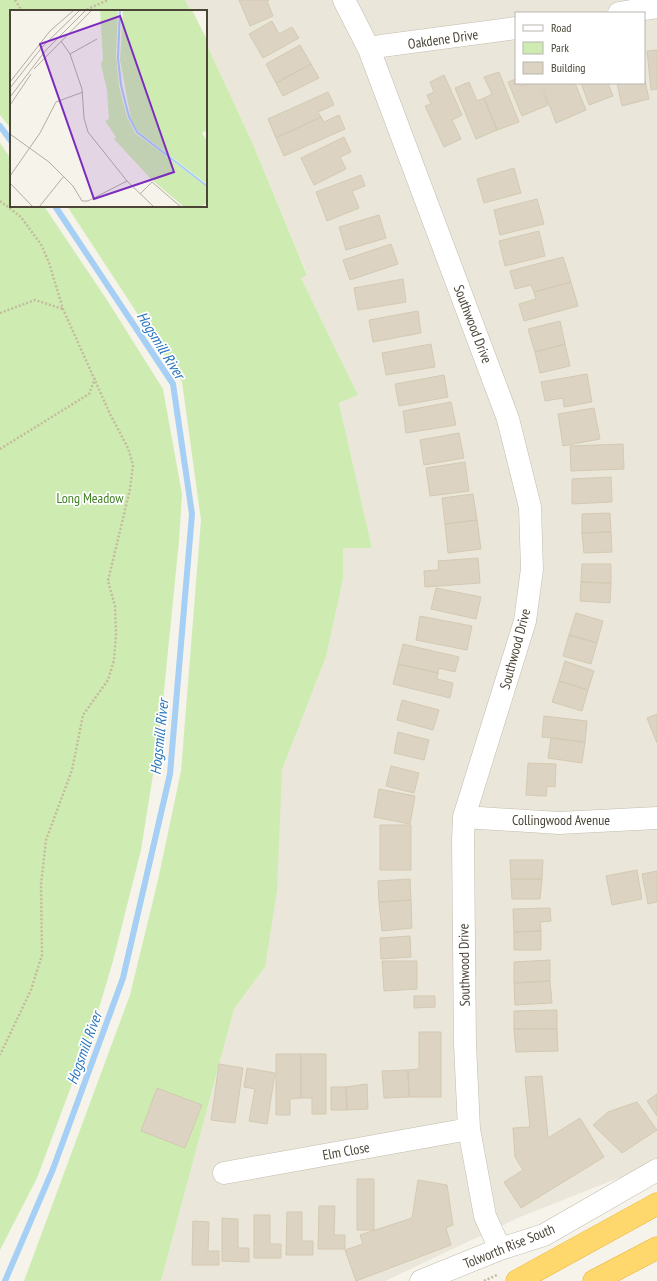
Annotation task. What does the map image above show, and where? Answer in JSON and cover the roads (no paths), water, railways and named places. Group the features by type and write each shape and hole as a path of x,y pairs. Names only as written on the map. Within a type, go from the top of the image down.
{"highway":[{"path":"517,1281 657,1204"},
{"path":"594,1281 657,1248"}],"street":[{"name":"Southwood Drive","path":"344,0 369,49 508,418 530,507 532,569 526,622 464,817 463,840 465,1044 469,1129 485,1216 500,1249"},
{"path":"625,12 657,7"},
{"name":"Oakdene Drive","path":"369,49 381,46 515,28"},
{"name":"Collingwood Avenue","path":"464,817 559,823 657,818"},
{"name":"Elm Close","path":"224,1173 469,1129"},
{"name":"Tolworth Rise South","path":"421,1281 500,1249 544,1235 657,1170"}],"waterway":[{"name":"Hogsmill River","path":"0,126 10,140"},
{"name":"Hogsmill River","path":"5,1281 53,1169 123,978 170,774 192,514 173,384 56,207"}],"park label":[{"name":"Long Meadow","path":"90,498"}]}
